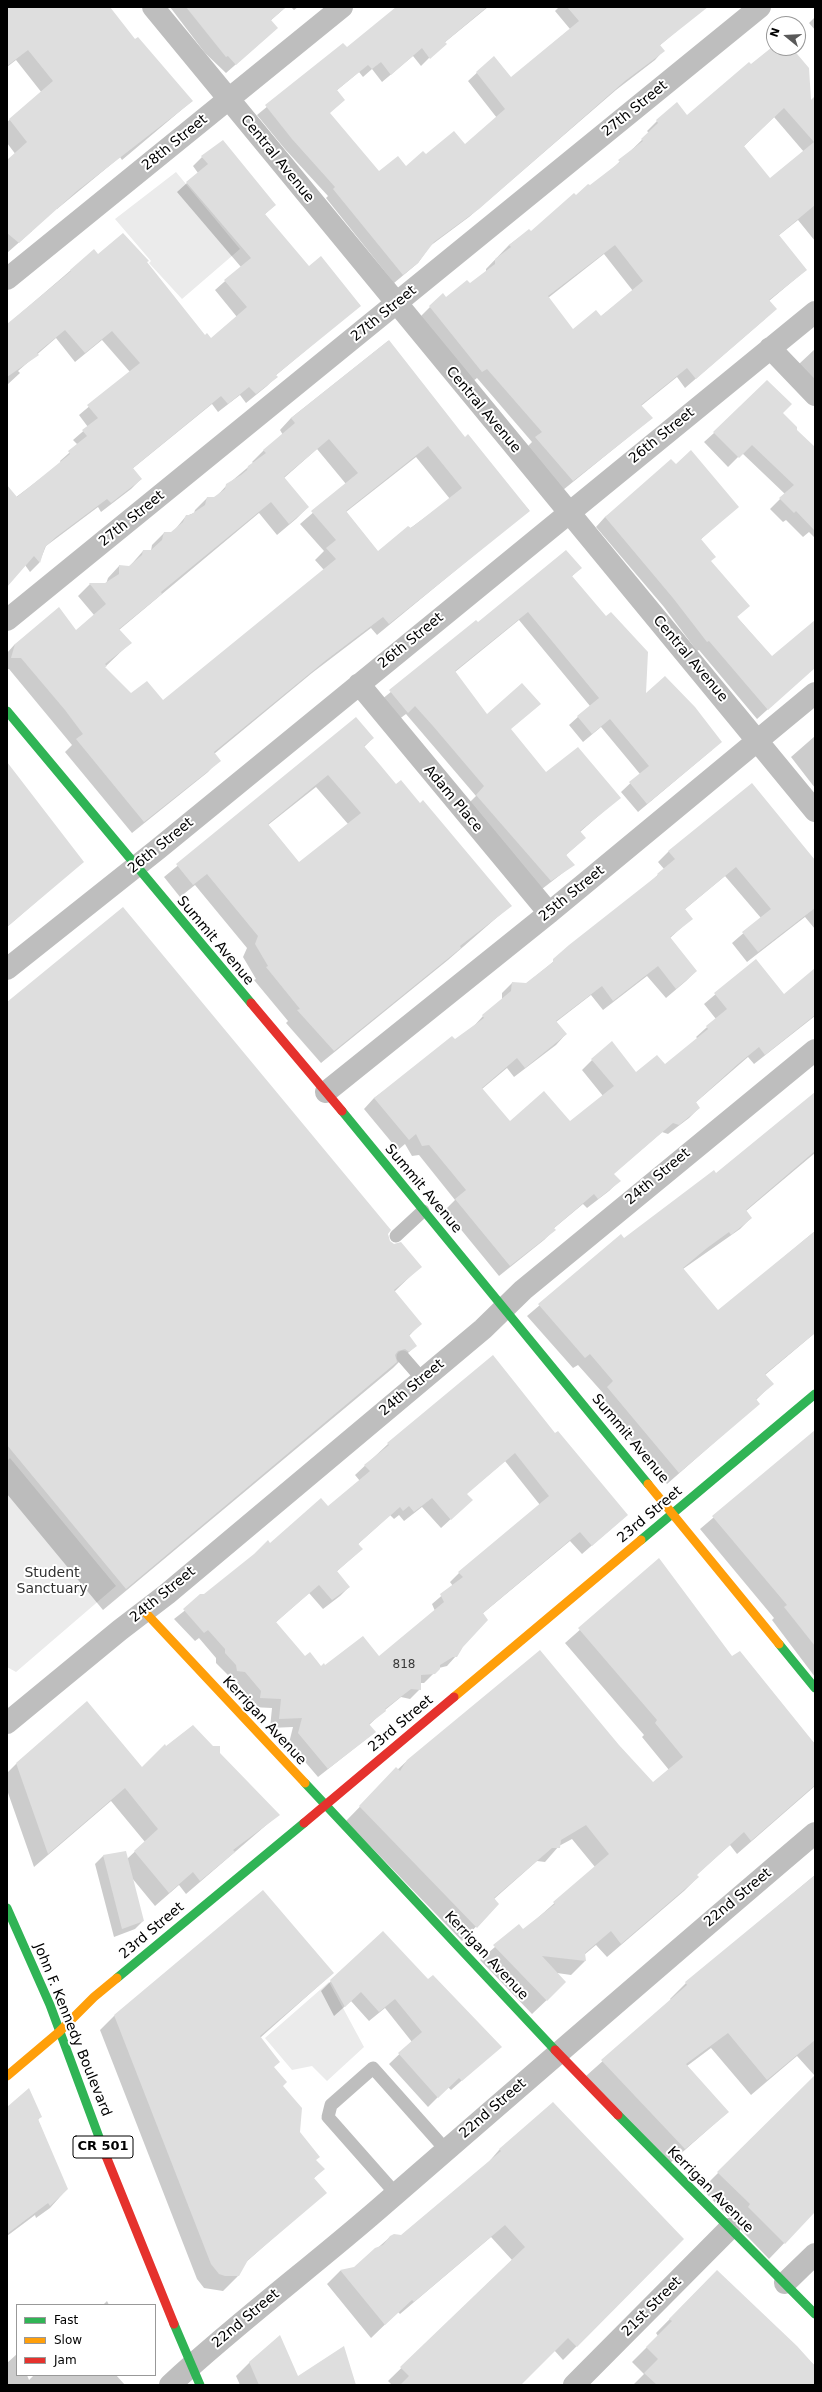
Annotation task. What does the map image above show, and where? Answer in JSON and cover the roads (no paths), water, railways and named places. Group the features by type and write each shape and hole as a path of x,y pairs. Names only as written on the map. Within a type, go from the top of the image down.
{"street":[{"name":"Central Avenue","path":"153,7 568,513 815,811"},
{"name":"28th Street","path":"7,279 342,7"},
{"name":"27th Street","path":"7,620 760,7"},
{"name":"26th Street","path":"7,969 815,312"},
{"path":"770,348 815,395"},
{"name":"Adam Place","path":"359,684 549,913"},
{"name":"25th Street","path":"326,1092 549,913 815,693"},
{"name":"Summit Avenue","path":"7,711 135,866 326,1092 674,1514 815,1688"},
{"name":"24th Street","path":"7,1724 423,1380 504,1309 523,1290 678,1160 815,1050"},
{"name":"23rd Street","path":"7,2076 59,2032 94,1997 674,1514 815,1394"},
{"name":"Kerrigan Avenue","path":"144,1611 324,1805 558,2053 729,2229 815,2314"},
{"name":"22nd Street","path":"170,2385 220,2339 396,2194 815,1833"},
{"name":"John F. Kennedy Boulevard","path":"8,1912 50,2005 118,2186 200,2385"},
{"name":"21st Street","path":"574,2385 729,2229"},
{"path":"785,2283 815,2254"}],"lane":[{"path":"396,1236 424,1211"},
{"path":"403,1357 423,1380"},
{"path":"396,2194 328,2117 331,2105 343,2094 373,2068 446,2150"}],"park label":[{"name":"Student Sanctuary","path":"52,1582"}]}
